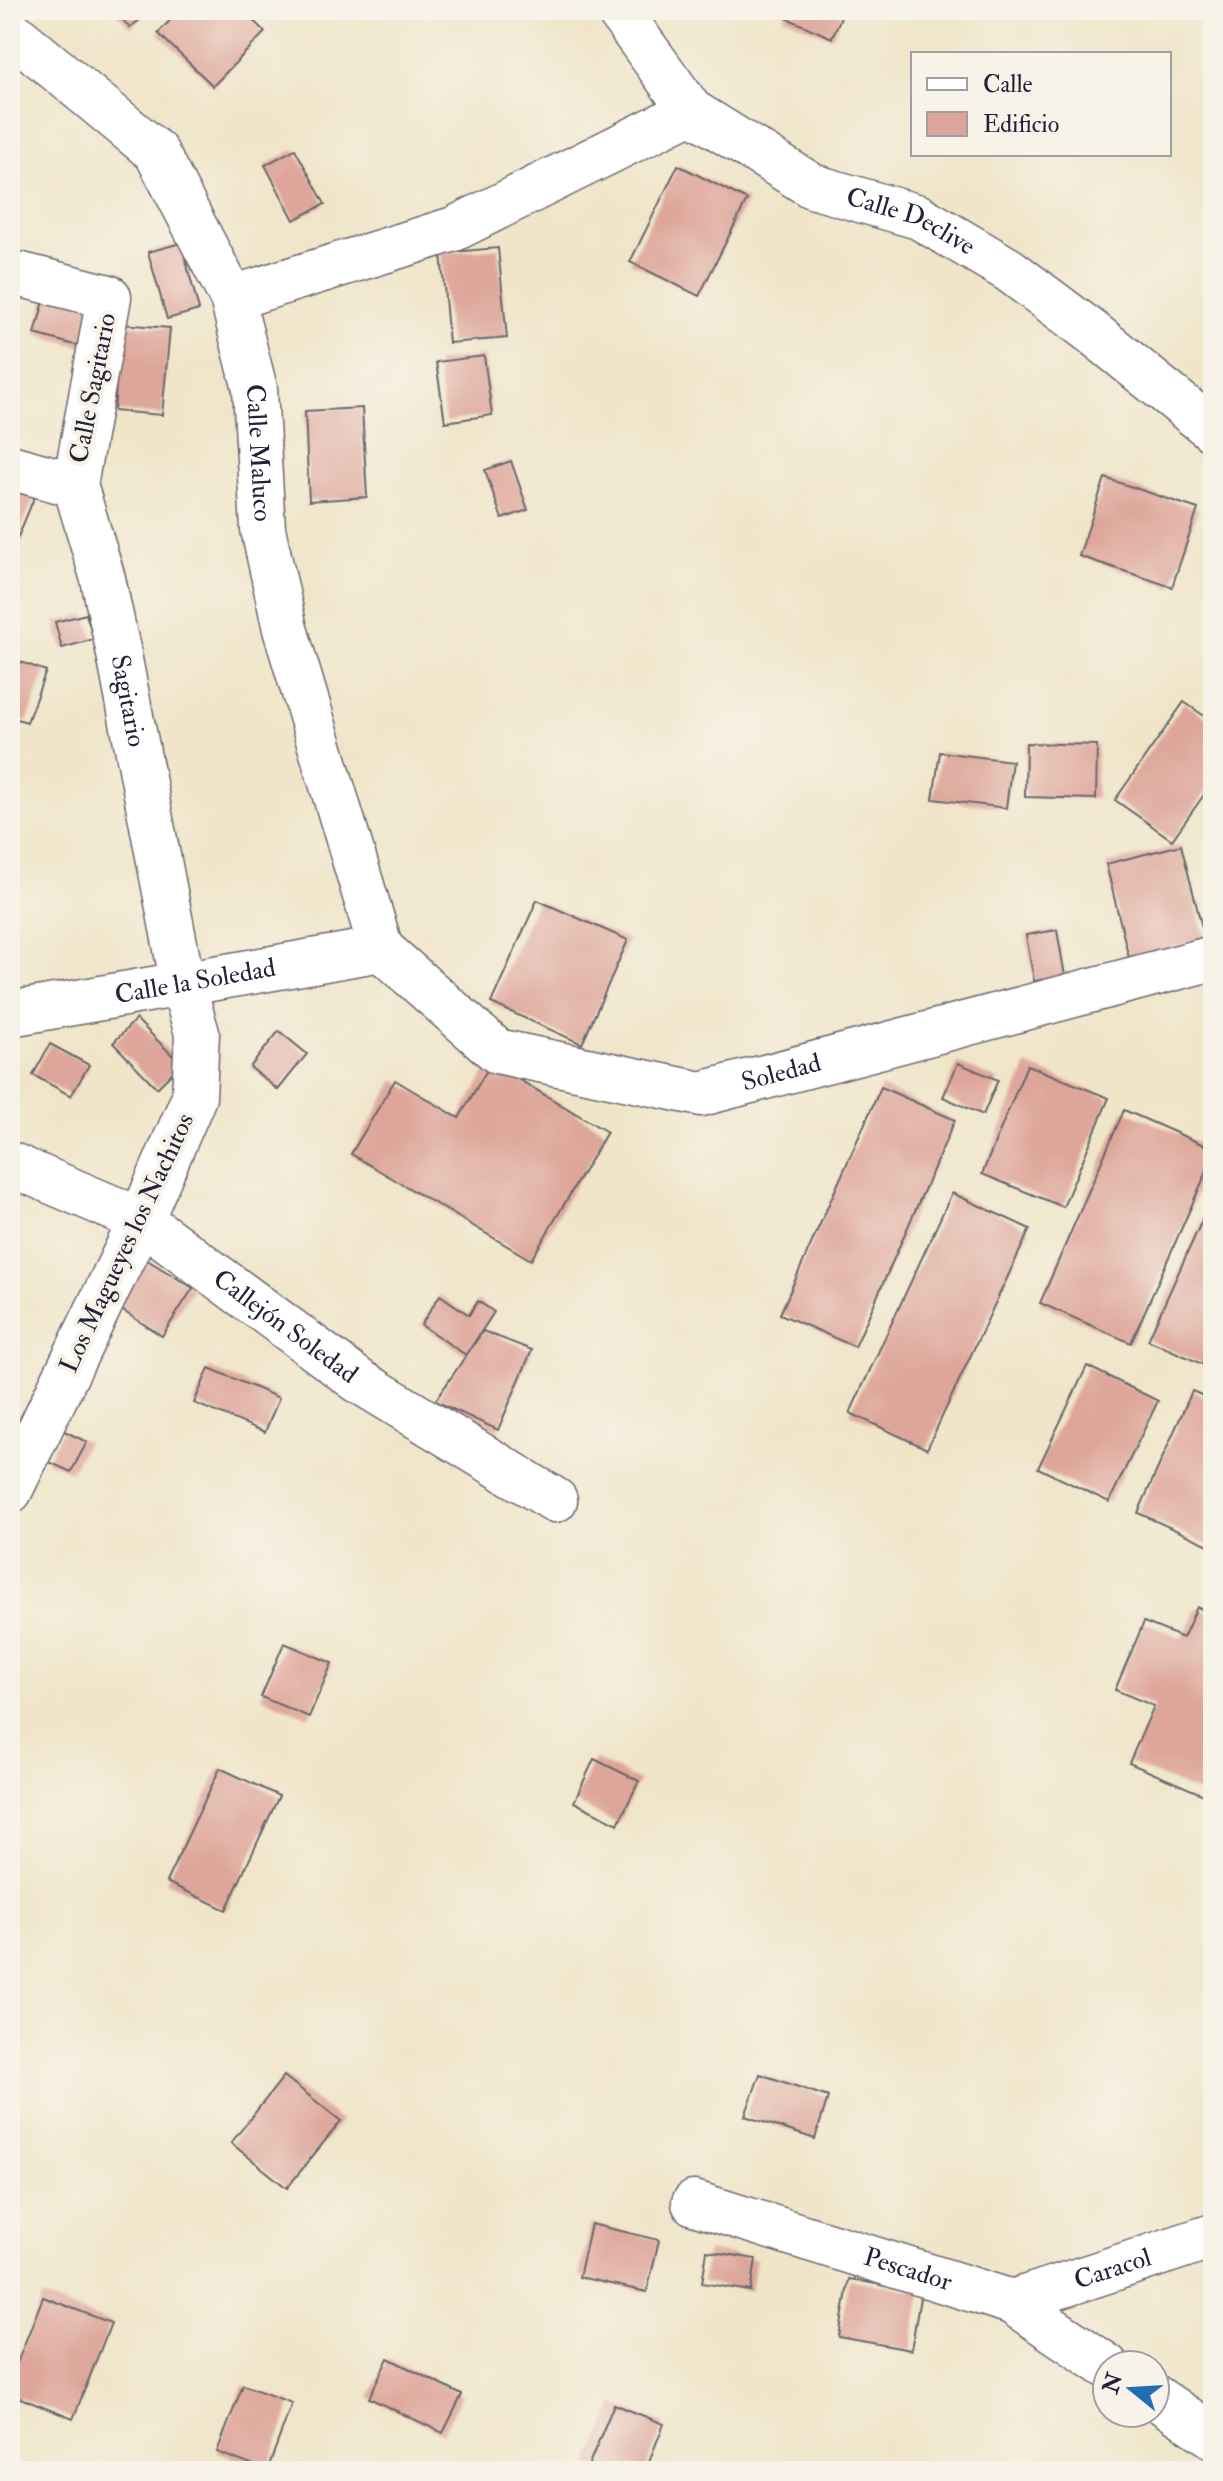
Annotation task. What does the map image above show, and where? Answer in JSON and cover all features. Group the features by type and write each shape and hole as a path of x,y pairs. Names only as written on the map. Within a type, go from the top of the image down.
{"street":[{"name":"Calle Declive","path":"618,10 691,111 812,186 919,217 1009,270 1213,430"},
{"name":"Calle Maluco","path":"10,31 156,152 232,298 255,389 263,529 285,629 381,949"},
{"path":"232,298 454,229 691,111"},
{"name":"Calle Sagitario","path":"10,272 109,297 75,485"},
{"path":"10,467 75,485"},
{"name":"Sagitario","path":"75,485 103,579 183,985"},
{"name":"Soledad","path":"381,949 497,1051 701,1094 1213,958"},
{"name":"Calle la Soledad","path":"10,1014 381,949"},
{"name":"Los Magueyes los Nachitos","path":"10,1491 141,1220 194,1097 197,1033 183,985"},
{"name":"Callejón Soledad","path":"10,1164 141,1220 359,1381 555,1500"},
{"name":"Pescador","path":"694,2203 1012,2302 1091,2355"},
{"name":"Caracol","path":"1012,2302 1213,2236"},
{"path":"1171,2408 1213,2436"}],"building":[{"path":"114,10 151,10 130,28"},
{"path":"180,10 242,10 265,32 213,86 158,33"},
{"path":"787,10 844,10 832,38 784,17"},
{"path":"295,149 325,204 294,220 265,165"},
{"path":"678,165 747,200 699,296 630,262"},
{"path":"181,243 199,310 167,319 148,252"},
{"path":"498,248 507,338 449,343 441,253"},
{"path":"47,290 98,305 85,348 35,334"},
{"path":"121,324 170,328 162,415 114,411"},
{"path":"484,356 492,415 445,422 436,362"},
{"path":"362,408 367,497 309,501 305,411"},
{"path":"511,461 528,510 502,519 485,470"},
{"path":"1105,478 1198,509 1172,587 1079,556"},
{"path":"10,482 36,493 16,542 10,540"},
{"path":"86,614 94,639 62,648 55,622"},
{"path":"10,658 46,671 27,722 10,717"},
{"path":"1184,702 1213,722 1213,782 1172,840 1115,800"},
{"path":"1026,743 1097,745 1096,799 1025,797"},
{"path":"940,752 1012,761 1006,808 933,799"},
{"path":"1181,845 1205,939 1129,958 1106,864"},
{"path":"537,900 628,940 582,1044 491,1003"},
{"path":"1057,930 1065,976 1034,981 1026,935"},
{"path":"136,1019 181,1064 157,1088 113,1043"},
{"path":"279,1031 307,1054 278,1090 250,1067"},
{"path":"50,1044 89,1065 71,1096 33,1075"},
{"path":"491,1063 607,1132 531,1260 351,1154 395,1080 459,1118"},
{"path":"958,1063 998,1080 983,1115 943,1097"},
{"path":"1027,1065 1109,1098 1063,1207 982,1174"},
{"path":"881,1087 955,1120 855,1347 780,1314"},
{"path":"1124,1110 1213,1149 1213,1157 1131,1343 1040,1303"},
{"path":"952,1193 1030,1229 927,1449 850,1413"},
{"path":"1213,1196 1213,1369 1148,1340"},
{"path":"144,1258 193,1288 162,1336 114,1305"},
{"path":"440,1295 469,1315 478,1301 494,1312 466,1355 421,1325"},
{"path":"483,1331 532,1350 498,1430 435,1401"},
{"path":"1087,1366 1158,1401 1109,1502 1038,1468"},
{"path":"209,1368 279,1398 265,1432 194,1403"},
{"path":"1192,1391 1213,1400 1213,1547 1138,1513"},
{"path":"62,1430 87,1442 71,1472 47,1461"},
{"path":"1197,1607 1213,1614 1213,1799 1129,1763 1154,1706 1115,1690 1144,1622 1183,1638"},
{"path":"284,1643 332,1663 309,1717 261,1697"},
{"path":"594,1759 639,1781 618,1824 574,1802"},
{"path":"220,1768 279,1796 226,1910 166,1882"},
{"path":"760,2074 828,2097 815,2139 745,2116"},
{"path":"284,2076 341,2121 287,2188 231,2143"},
{"path":"591,2224 659,2240 647,2292 579,2277"},
{"path":"707,2251 756,2259 751,2291 702,2283"},
{"path":"849,2279 921,2292 911,2350 839,2337"},
{"path":"43,2297 111,2323 73,2419 10,2394 10,2381"},
{"path":"388,2358 462,2395 443,2433 369,2398"},
{"path":"243,2385 292,2403 267,2471 217,2452"},
{"path":"614,2404 664,2424 645,2471 605,2471 589,2464"}]}
